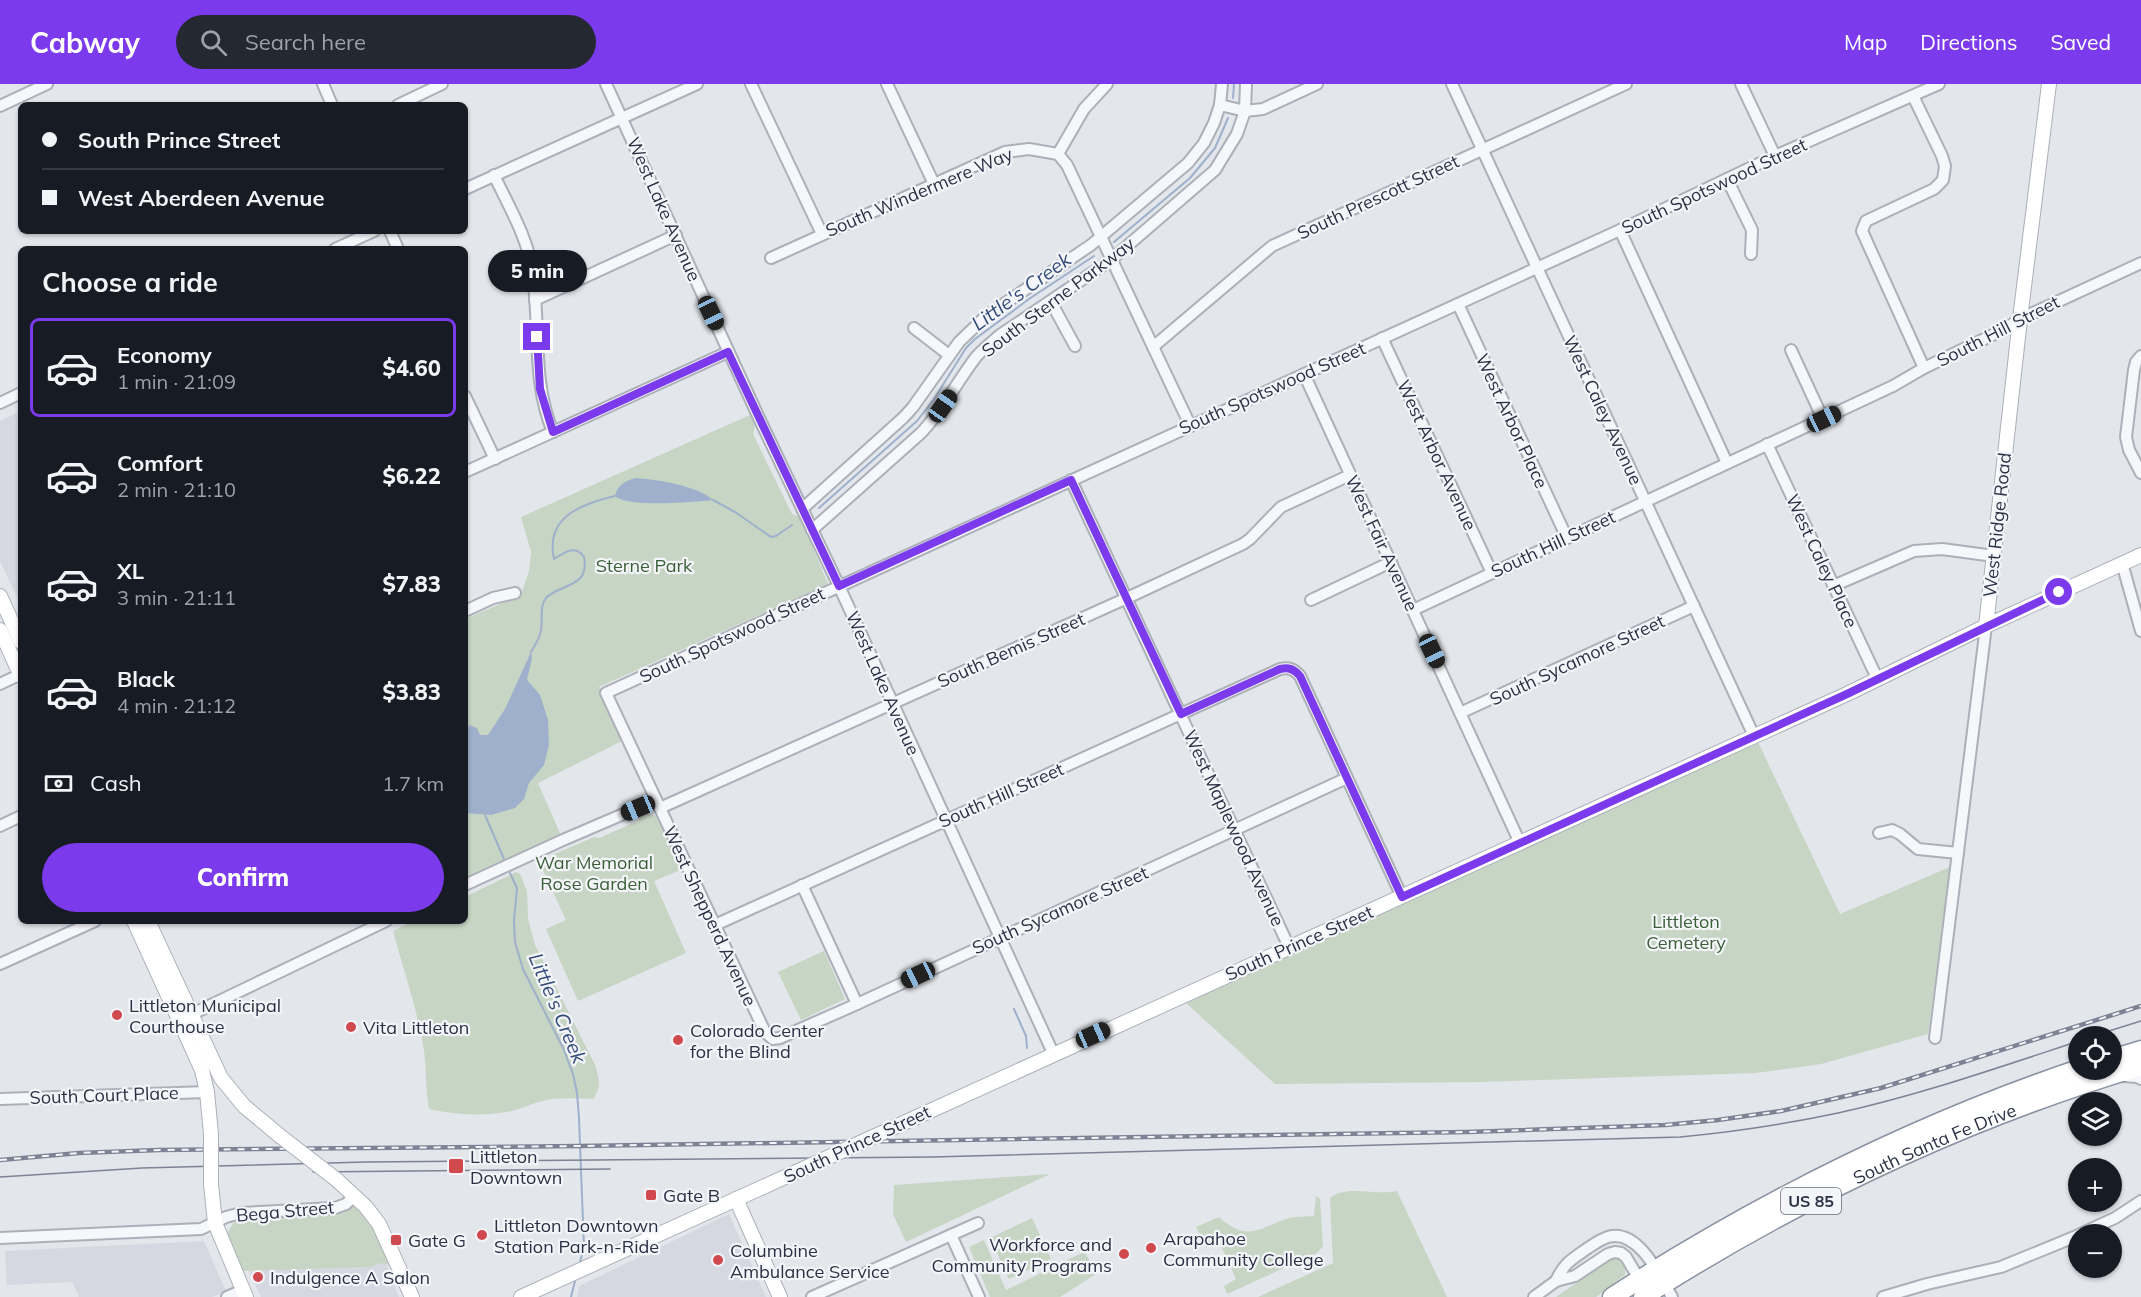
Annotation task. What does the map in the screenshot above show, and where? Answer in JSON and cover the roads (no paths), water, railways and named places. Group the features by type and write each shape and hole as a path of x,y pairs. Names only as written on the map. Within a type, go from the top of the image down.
{"highway":[{"name":"South Santa Fe Drive","path":"2122,1060 2141,1050"},
{"name":"South Santa Fe Drive","path":"2122,1067 2141,1066"},
{"name":"South Santa Fe Drive","path":"1664,1283 1731,1225 1860,1156 1924,1127 2068,1073"},
{"name":"South Santa Fe Drive","path":"1612,1297 1645,1292 1773,1221 1893,1160 2081,1080"}],"street":[{"path":"0,106 47,84"},
{"path":"323,84 331,102"},
{"path":"404,102 442,84"},
{"name":"West Lake Avenue","path":"606,84 1053,1053"},
{"path":"468,188 697,84"},
{"path":"751,84 822,234"},
{"path":"887,84 934,184"},
{"path":"1107,84 1080,114 1058,154 1067,165 1190,425"},
{"name":"South Sterne Parkway","path":"802,509 904,417 958,342 986,316 1101,237 1188,163 1204,143 1220,105 1222,84"},
{"name":"South Sterne Parkway","path":"812,530 921,434 987,346 1111,260 1215,170 1237,134 1245,111 1246,84"},
{"path":"1220,105 1245,111 1263,109 1317,84"},
{"name":"West Caley Avenue","path":"1452,84 1754,736"},
{"name":"South Prescott Street","path":"1153,347 1272,246 1626,84"},
{"path":"1741,84 1775,156"},
{"name":"South Spotswood Street","path":"606,693 1620,230 1775,156 1939,84"},
{"name":"West Ridge Road","path":"1935,1038 2049,84"},
{"path":"1914,96 1942,156 1945,166 1943,180 1934,189 1866,221 1862,231 1924,368"},
{"name":"South Windermere Way","path":"771,258 1015,149 1058,154"},
{"path":"495,175 529,255 535,300 540,389 553,432"},
{"path":"1728,179 1752,230 1752,254"},
{"path":"1620,230 1727,463"},
{"path":"342,246 368,234"},
{"path":"535,300 676,235"},
{"name":"South Hill Street","path":"1413,610 1824,419 1893,386 1924,368 2006,330 2020,319 2141,262"},
{"path":"1051,302 1075,346"},
{"name":"West Arbor Place","path":"1458,304 1567,538"},
{"path":"914,328 949,355"},
{"name":"West Arbor Avenue","path":"1382,338 1492,573"},
{"path":"1791,350 1824,419"},
{"path":"468,471 728,352"},
{"path":"2141,356 2134,370 2126,437 2129,450 2141,473"},
{"name":"West Fair Avenue","path":"1304,374 1520,843"},
{"path":"0,403 18,394"},
{"path":"468,402 495,459"},
{"name":"West Caley Place","path":"1767,444 1876,678"},
{"name":"South Bemis Street","path":"468,884 563,840 658,804 891,703 1243,544 1281,507 1350,475"},
{"name":"West Maplewood Avenue","path":"1071,480 1289,947"},
{"path":"1833,586 1914,551 1942,549 1994,556"},
{"name":"South Prince Street","path":"521,1297 1053,1053 1847,694 1876,678 2141,555"},
{"path":"1311,600 1391,562"},
{"path":"2122,563 2141,631"},
{"path":"468,610 493,598 515,593"},
{"path":"0,596 18,635"},
{"name":"South Sycamore Street","path":"1460,713 1694,606"},
{"path":"0,630 18,669"},
{"name":"South Hill Street","path":"715,925 1280,669 1295,670 1300,676 1347,778"},
{"path":"0,684 18,676"},
{"name":"West Shepperd Avenue","path":"606,693 765,1032 772,1039"},
{"path":"1347,778 1402,897"},
{"name":"South Sycamore Street","path":"772,1039 780,1038 857,1004 1347,778"},
{"path":"0,826 18,817"},
{"path":"1879,833 1892,830 1918,849 1958,853"},
{"path":"802,885 857,1004"},
{"path":"0,964 88,924"},
{"path":"136,924 221,1078 238,1100 258,1119 337,1180 366,1207 383,1230 412,1297"},
{"path":"149,924 186,1017 207,1092 215,1223 244,1293 227,1297"},
{"path":"186,1017 380,924"},
{"path":"2122,1071 2141,1080"},
{"path":"207,1092 223,1096 247,1119 258,1119"},
{"name":"South Court Place","path":"0,1099 207,1092"},
{"name":"Bega Street","path":"0,1238 201,1229 226,1217 241,1213 335,1208 346,1204 354,1196"},
{"path":"736,1200 780,1297"},
{"path":"2102,1224 2141,1201"},
{"path":"812,1297 978,1223"},
{"path":"951,1235 979,1297"},
{"path":"1556,1281 1563,1266 1599,1241 1620,1236 1636,1243 1664,1283"},
{"path":"1883,1297 2001,1267 2068,1240"},
{"path":"1534,1297 1556,1281 1575,1276 1608,1254 1615,1252 1626,1257 1645,1292"}],"water":[{"path":"635,478 687,487 713,500 646,503 622,500 615,496 620,486"},
{"path":"531,652 532,658 527,680 540,695 548,720 549,745 544,765 529,783 524,799 515,808 491,815 468,813 469,725 477,728 480,735 488,735 505,709"}],"waterway":[{"name":"Little's Creek","path":"1233,98 1234,84"},
{"name":"Little's Creek","path":"1114,242 1190,178 1215,148 1228,118"},
{"name":"Little's Creek","path":"819,508 917,421 934,399 966,348 975,339 1029,299 1094,256"},
{"name":"Little's Creek","path":"531,652 542,626 542,609 546,598 579,580 585,567 584,557 577,551 565,552 554,559 553,545 560,523 578,508 615,496"},
{"name":"Little's Creek","path":"713,500 771,537 792,525"},
{"name":"Little's Creek","path":"485,815 504,859"},
{"name":"Little's Creek","path":"510,873 517,888 515,942 523,969 564,1050 577,1093 584,1248 579,1265"},
{"path":"1014,1009 1026,1036 1027,1048"},
{"name":"Little's Creek","path":"571,1297 576,1277"}],"tram line":[{"path":"2122,1027 2141,1021"},
{"path":"0,1177 142,1168 366,1162 932,1157 1680,1137 1779,1124 1869,1106 1960,1080 2068,1045"},
{"path":"313,1172 610,1169"}],"railway":[{"path":"0,1160 79,1153 159,1150 1467,1132 1665,1125 1781,1111 1881,1088 2141,1006"}],"place":[{"name":"Littleton Municipal Courthouse","path":"117,1015"},
{"name":"Vita Littleton","path":"351,1027"},
{"name":"Colorado Center for the Blind","path":"678,1040"},
{"name":"Littleton Downtown","path":"456,1166"},
{"name":"Gate B","path":"651,1195"},
{"name":"Littleton Downtown Station Park-n-Ride","path":"482,1235"},
{"name":"Gate G","path":"396,1240"},
{"name":"Arapahoe Community College","path":"1151,1248"},
{"name":"Workforce and Community Programs","path":"1124,1254"},
{"name":"Columbine Ambulance Service","path":"718,1260"},
{"name":"Indulgence A Salon","path":"258,1277"}],"park label":[{"name":"Sterne Park","path":"644,565"},
{"name":"War Memorial Rose Garden","path":"594,872"},
{"name":"Littleton Cemetery","path":"1686,931"}]}
